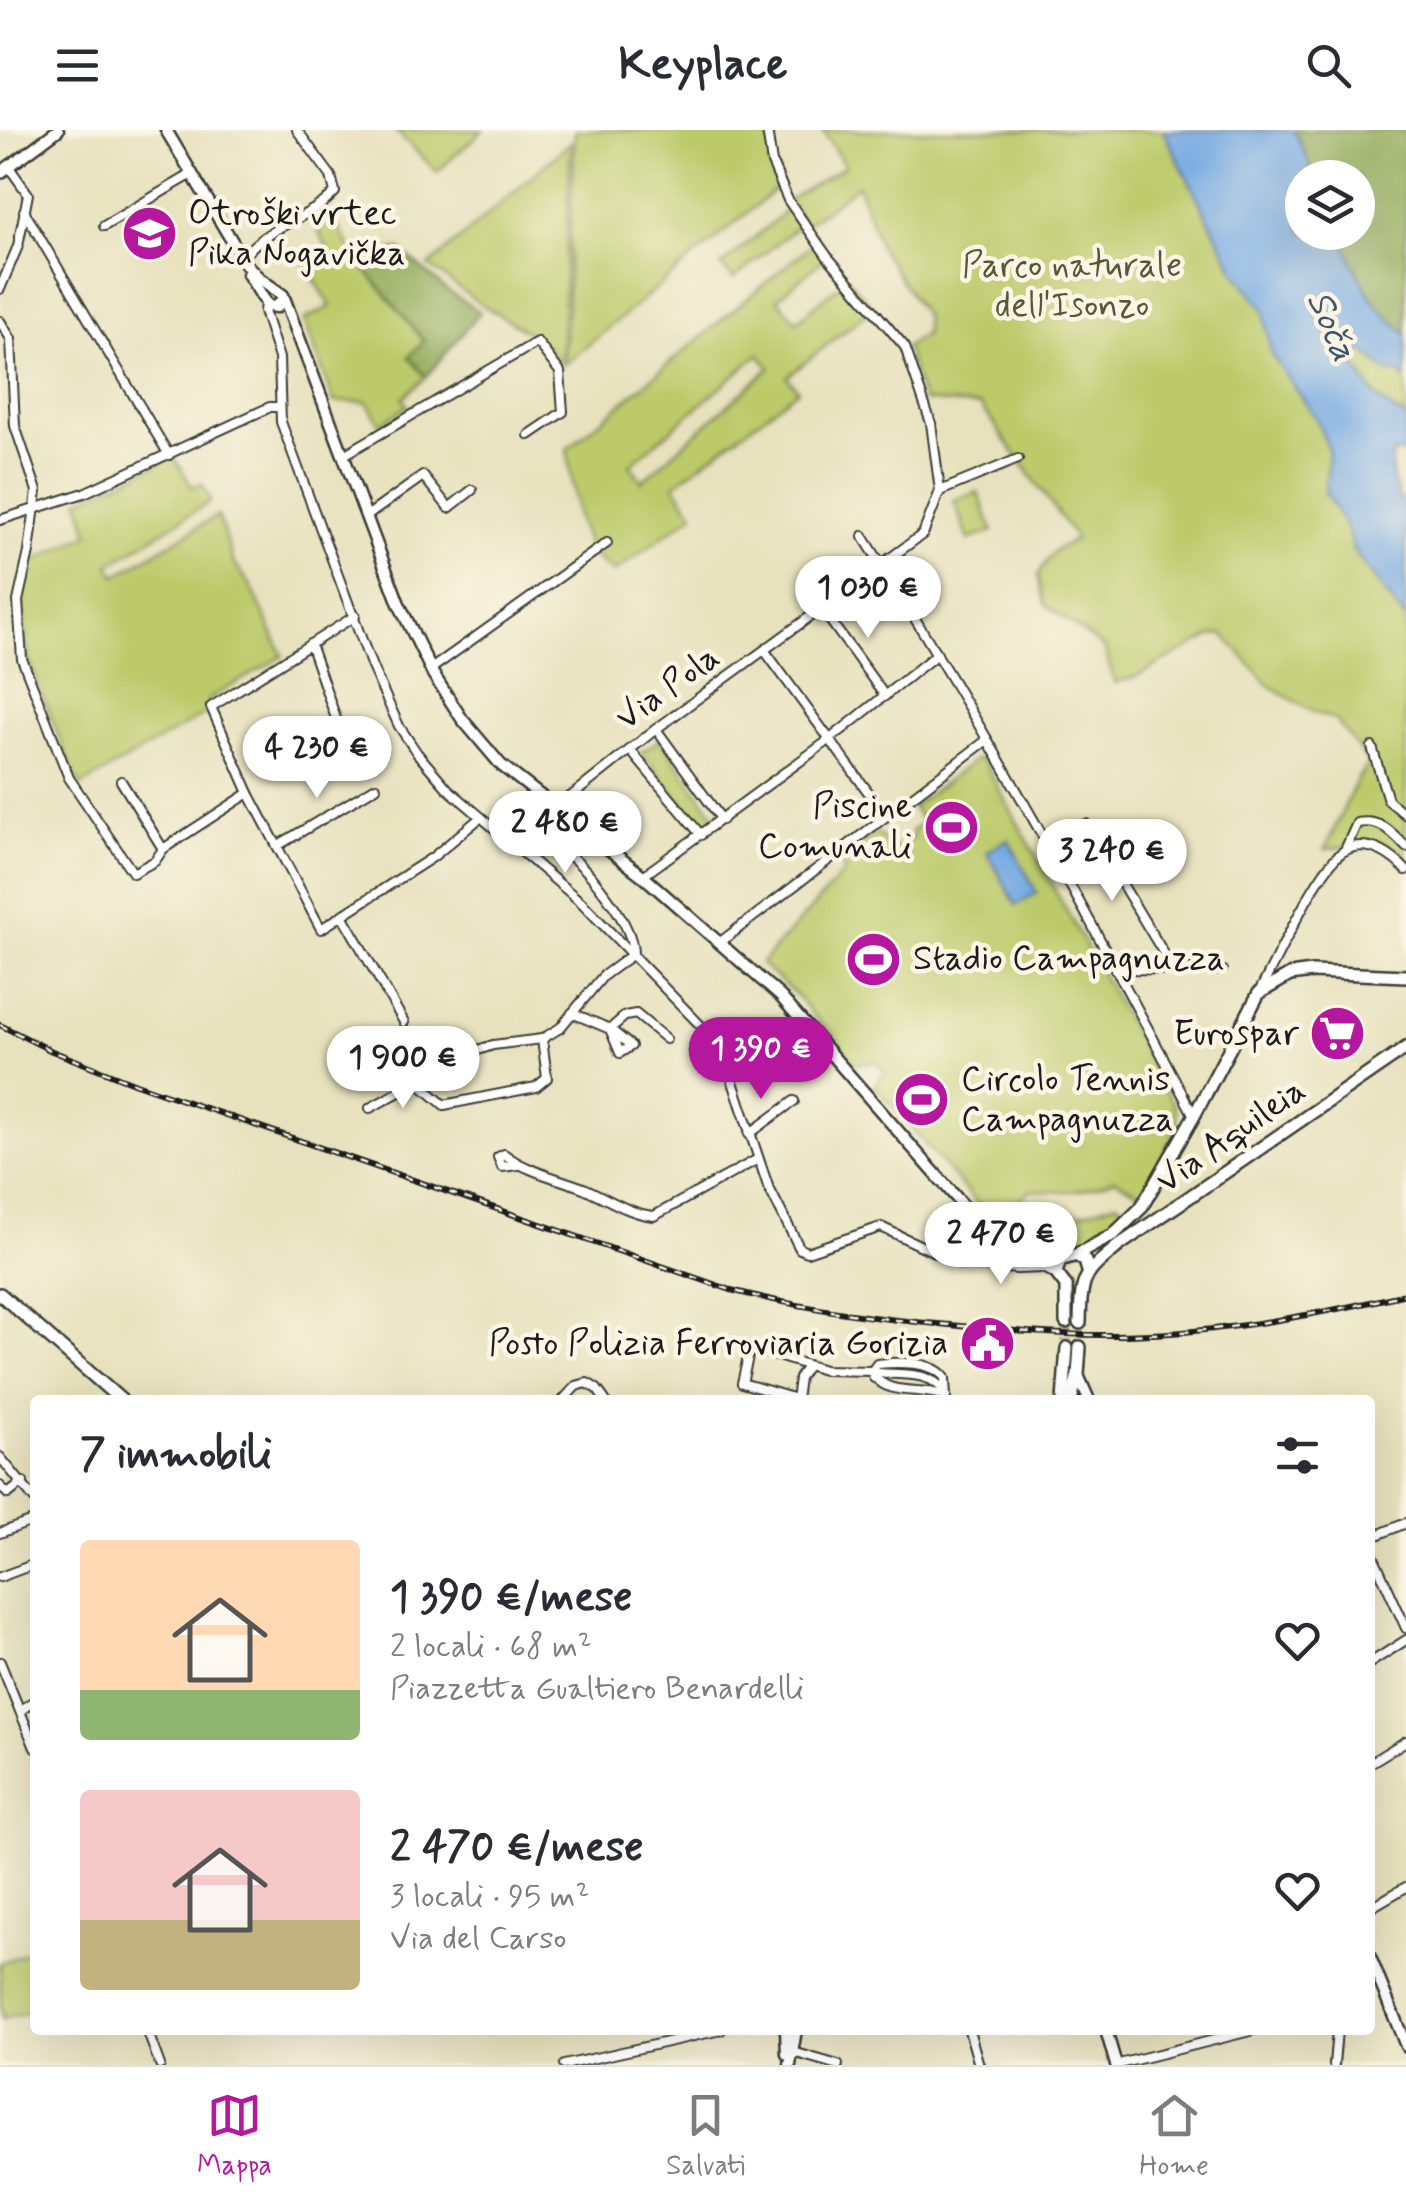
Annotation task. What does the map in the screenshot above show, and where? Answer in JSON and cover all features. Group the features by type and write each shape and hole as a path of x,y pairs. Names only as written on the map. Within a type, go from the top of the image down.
{"main road":[{"path":"4,171 58,130"},
{"path":"166,130 244,261 272,303 296,327 399,604 431,670 462,718 501,765 642,876 807,1024 982,1228 1006,1245 1056,1274 1066,1286 1073,1322 1088,1271 1084,1261 1072,1255 1006,1245"},
{"path":"244,261 272,288 279,289 272,303"},
{"path":"1056,1274 1058,1262 1113,1235 1142,1208 1258,993 1290,975 1312,972 1406,976"},
{"name":"Via Aquileia","path":"1088,1271 1121,1244 1406,1048"},
{"path":"1066,1286 1082,1284"},
{"path":"0,1294 115,1395"},
{"path":"1064,1395 1073,1347 1087,1395"},
{"path":"1072,1395 1078,1375"},
{"path":"1375,1968 1402,2026 1406,2046"},
{"path":"786,2035 789,2065"},
{"path":"789,2065 795,2035"},
{"path":"1107,2035 1115,2065"}],"street":[{"path":"233,244 256,242 325,203 335,192 331,176 298,130"},
{"path":"767,130 772,163 788,200 827,256 905,347 931,423 940,492 1018,459"},
{"path":"0,288 18,246 28,194 4,171"},
{"path":"104,226 192,174"},
{"path":"24,212 168,455"},
{"path":"244,261 256,242"},
{"path":"272,303 264,311 272,328 281,372 281,422 372,667 400,726 417,754 448,789 581,902 704,1030 730,1072 768,1186 802,1251 881,1227 960,1264 1043,1268"},
{"path":"0,321 11,340 15,426 37,491 18,601 22,660 69,778 134,873 155,860 163,849 249,794"},
{"path":"344,454 537,342 560,372 563,412 529,435"},
{"path":"0,378 10,372"},
{"path":"0,520 84,493 270,407 279,407"},
{"path":"367,516 423,476 449,508 472,490"},
{"name":"Via Pola","path":"555,810 656,730 923,534 940,492"},
{"path":"863,536 938,654 1194,1116"},
{"path":"431,670 606,543"},
{"path":"821,608 884,696"},
{"path":"354,616 211,708 249,794 321,929 433,858 480,817"},
{"path":"310,644 339,727"},
{"path":"765,651 885,815"},
{"path":"642,876 829,740 938,654"},
{"path":"656,730 722,820"},
{"path":"719,942 987,740"},
{"path":"1372,747 1388,800 1406,814"},
{"path":"630,750 701,835"},
{"path":"121,781 163,849"},
{"path":"277,846 376,787"},
{"path":"555,810 547,820 549,833 592,876 626,926 634,954"},
{"path":"1258,993 1319,881 1345,850 1357,823 1372,820 1390,830 1406,847"},
{"path":"1046,844 1086,824 1175,972"},
{"path":"1345,850 1376,848 1406,870"},
{"path":"342,915 404,1022"},
{"path":"370,1108 472,1052 493,1045 542,1039 560,1028 603,976 634,954"},
{"path":"1114,969 1222,970"},
{"path":"572,1013 610,1029 626,1016 636,1014 666,1039"},
{"path":"417,1082 444,1105 536,1088 546,1078 542,1039"},
{"path":"748,1132 794,1100"},
{"path":"518,1165 642,1215 654,1216 758,1159"},
{"path":"780,1395 742,1383 750,1348 808,1366 927,1377 938,1382 945,1395"},
{"path":"797,1395 799,1378 808,1366"},
{"path":"873,1375 888,1388 937,1395"},
{"path":"568,1395 586,1383 601,1395"},
{"path":"0,1456 30,1492"},
{"path":"0,1486 8,1494 23,1482"},
{"path":"0,1532 30,1522"},
{"path":"1375,1536 1406,1523"},
{"path":"1375,1559 1406,1628"},
{"path":"0,1577 30,1566"},
{"path":"1375,1661 1406,1640"},
{"path":"0,1662 30,1735"},
{"path":"20,1710 30,1703"},
{"path":"1375,1759 1406,1740"},
{"path":"1375,1905 1406,1886"},
{"path":"149,2035 160,2065"},
{"path":"564,2065 699,2035"},
{"path":"970,2035 979,2065"},
{"path":"1115,2065 1234,2035"},
{"path":"1334,2065 1337,2035"},
{"path":"793,2052 838,2065"}],"green space":[{"path":"395,130 483,130 437,172"},
{"path":"575,130 767,130 781,185 564,365"},
{"name":"Parco naturale dell'Isonzo","path":"822,130 1163,130 1235,271 1264,309 1271,354 1317,419 1329,452 1325,493 1346,527 1354,552 1406,620 1406,858 1384,843 1325,849 1369,763 1336,720 1311,711 1269,685 1223,634 1211,636 1135,677 1115,683 1104,648 1045,604 1038,575 1054,551 1076,539 981,406 923,401 905,347 925,334 924,315 880,248 858,185 805,225 788,200 845,166"},
{"path":"1294,130 1406,130 1406,333 1373,299 1348,250 1375,250 1375,160 1307,160"},
{"path":"571,142 561,363 539,339 476,301 429,266"},
{"path":"789,208 800,224 734,279 721,266"},
{"path":"331,213 355,257 424,341 409,357 426,377 403,398 408,406 380,424 367,402 334,402 304,320 331,306 305,264 328,250 314,221"},
{"path":"816,241 827,256 777,299 797,321 848,278 873,308 787,377 798,390 674,485 694,514 613,573 591,553 578,519 567,449","holes":["759,354 770,368 642,481 630,465"]},
{"path":"399,249 445,289 480,312 426,377 409,357 424,341 355,257"},
{"path":"1362,349 1389,373 1397,372 1406,379 1406,417 1382,401 1363,378 1354,361"},
{"path":"174,457 192,487 202,484 211,501 109,565 116,576 218,515 233,561 251,586 283,656 209,699 208,712 81,786 28,659 22,599 30,563 89,534 79,500"},
{"path":"978,492 993,531 969,540 954,501"},
{"path":"660,739 717,819 702,829 642,752"},
{"path":"976,759 983,760 1176,1109 1177,1128 1142,1194 1114,1179 1073,1191 1030,1190 996,1221 874,1085 886,1073 875,1061 856,1064 795,994 761,964 846,870 837,862 876,833 897,849 913,837 912,831 923,822 912,807"},
{"path":"1117,1202 1131,1211 1103,1230 1072,1242 1040,1244 1007,1233 1030,1213 1079,1214"},
{"path":"30,1951 30,2012 1,2019 0,1963"}],"water":[{"name":"Soča","path":"1163,130 1294,130 1307,160 1285,160 1285,250 1348,250 1373,299 1406,333 1406,379 1397,372 1389,373 1362,349 1355,361 1375,395 1406,417 1406,453 1393,453 1392,467 1396,489 1406,507 1406,620 1354,552 1346,527 1325,492 1329,452 1317,419 1271,354 1264,309 1235,271"},
{"path":"1008,839 1037,893 1016,905 987,852"}],"tunnel":[{"path":"1066,1322 1067,1348"}],"railway":[{"path":"0,1025 52,1051 136,1084 731,1290 813,1308 1007,1330 1141,1334 1256,1324 1406,1294"}],"place":[{"name":"Otroški vrtec Pika Nogavička","path":"149,234"},
{"name":"Piscine Comunali","path":"951,827"},
{"name":"Stadio Campagnuzza","path":"874,959"},
{"name":"Eurospar","path":"1338,1034"},
{"name":"Circolo Tennis Campagnuzza","path":"922,1100"},
{"name":"Posto Polizia Ferroviaria Gorizia","path":"987,1344"}]}
